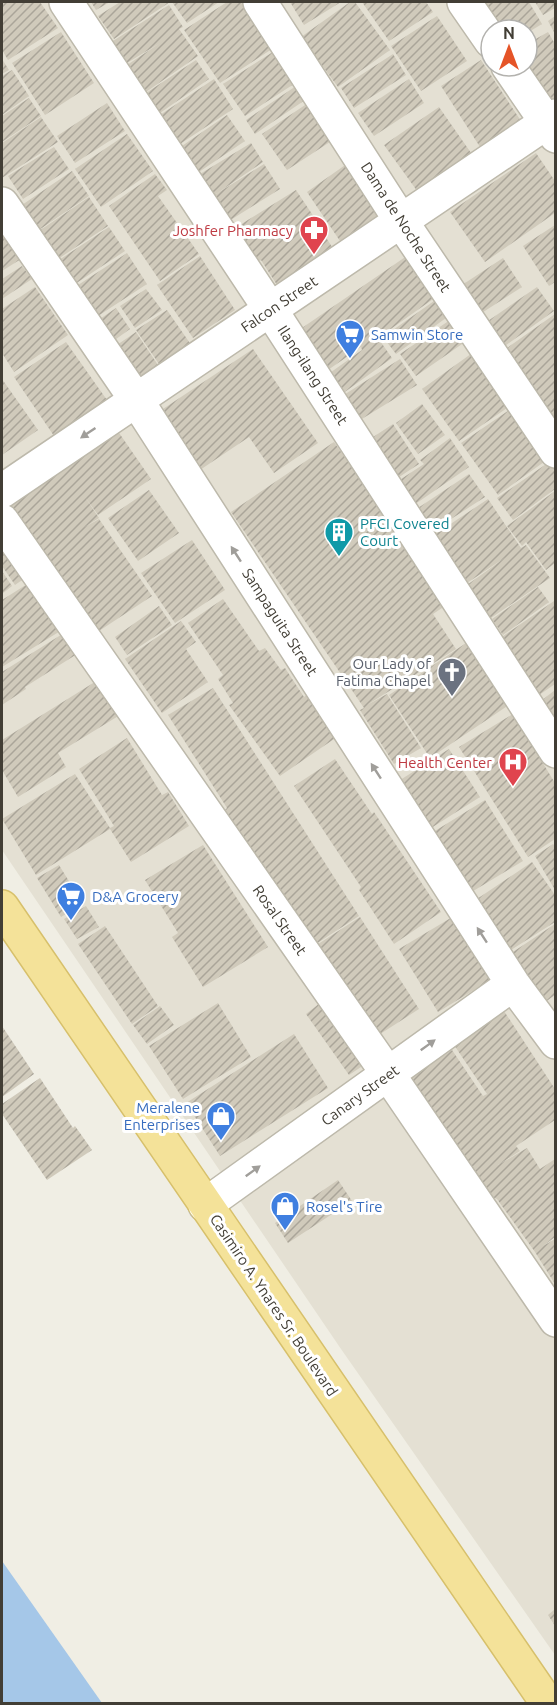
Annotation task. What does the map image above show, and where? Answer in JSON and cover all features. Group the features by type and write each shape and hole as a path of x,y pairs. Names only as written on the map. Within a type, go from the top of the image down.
{"main road":[{"name":"Casimiro A. Ynares Sr. Boulevard","path":"2,907 548,1704"}],"street":[{"name":"Ilang-ilang Street","path":"66,2 270,309 555,751"},
{"name":"Dama de Noche Street","path":"260,2 401,221 555,451"},
{"path":"464,2 479,24"},
{"path":"517,78 552,125"},
{"name":"Falcon Street","path":"2,491 401,221 552,125"},
{"name":"Sampaguita Street","path":"2,204 137,400 513,984 550,1022"},
{"name":"Rosal Street","path":"2,521 388,1074 555,1320"},
{"name":"Canary Street","path":"205,1205 513,984"}],"shaded area":[{"path":"2,2 555,2 555,1655 341,1349 2,850"}],"water":[{"path":"2,1561 102,1703 2,1703"}],"building":[{"path":"2,2 40,2 58,28 8,60 2,50"},
{"path":"91,2 110,2 96,10"},
{"path":"120,2 170,2 114,39 98,16"},
{"path":"172,2 219,2 187,23"},
{"path":"227,2 241,2 272,49 220,83 184,30"},
{"path":"290,2 341,2 304,25"},
{"path":"350,2 355,2 390,50 338,87 301,37"},
{"path":"362,2 426,2 433,12 389,41"},
{"path":"470,2 529,2 538,18 482,18"},
{"path":"535,2 555,2 555,8 543,15"},
{"path":"169,5 183,27 179,29 198,56 146,92 127,65 160,43 127,63 113,41"},
{"path":"437,16 467,61 421,91 391,46"},
{"path":"555,16 555,34 548,21"},
{"path":"61,32 94,83 45,115 12,63"},
{"path":"548,32 555,44 555,106 535,78 539,78 539,37"},
{"path":"276,50 297,82 245,116 223,84"},
{"path":"393,54 406,75 354,108 341,88"},
{"path":"2,59 9,70 2,74"},
{"path":"196,60 209,79 160,113 146,93"},
{"path":"479,61 479,78 493,78 521,121 480,147 441,86"},
{"path":"12,70 29,96 2,115 2,76"},
{"path":"214,79 233,109 177,146 157,117"},
{"path":"409,79 424,103 374,136 358,113"},
{"path":"299,84 308,98 255,134 246,120"},
{"path":"29,98 41,116 2,142 2,116"},
{"path":"107,103 125,131 75,163 57,136"},
{"path":"308,103 333,140 287,170 262,134"},
{"path":"439,107 476,160 420,195 384,145"},
{"path":"227,115 245,141 196,174 179,148"},
{"path":"41,117 58,142 2,178 2,143"},
{"path":"127,134 153,171 101,207 75,169"},
{"path":"251,143 263,162 216,194 264,164 280,189 229,221 200,174"},
{"path":"54,147 69,169 23,199 8,176"},
{"path":"536,153 555,181 555,213 485,262 450,212"},
{"path":"348,163 383,212 340,241 307,192"},
{"path":"72,171 89,196 36,232 19,207"},
{"path":"155,174 167,190 158,196 199,254 160,281 109,206"},
{"path":"296,190 318,223 298,237 318,225 334,250 277,285 261,260 257,262 235,228"},
{"path":"89,197 108,226 55,261 36,233"},
{"path":"555,225 555,282 549,286 523,246"},
{"path":"109,227 125,251 72,286 56,262"},
{"path":"4,235 21,259 2,271 2,236"},
{"path":"414,251 443,292 378,338 392,358 342,394 327,375 362,350 361,347 328,370 299,330"},
{"path":"127,253 147,284 95,318 75,287"},
{"path":"200,256 235,310 193,338 157,285"},
{"path":"503,258 522,287 477,316 459,287"},
{"path":"22,266 32,279 2,299 2,279"},
{"path":"35,287 68,335 14,372 2,353 2,309"},
{"path":"537,287 554,311 502,348 485,323"},
{"path":"146,289 162,310 135,328 120,306"},
{"path":"434,301 446,318 396,354 383,337"},
{"path":"116,308 130,329 112,342 97,321"},
{"path":"167,310 194,349 163,370 136,330"},
{"path":"555,314 555,425 500,353"},
{"path":"450,320 465,342 416,376 400,354"},
{"path":"136,332 158,365 128,385 105,353"},
{"path":"66,342 107,400 54,436 14,377"},
{"path":"253,349 318,443 274,473 249,437 197,472 157,413"},
{"path":"475,351 513,404 459,441 422,389"},
{"path":"400,359 417,385 352,425 336,400"},
{"path":"2,379 38,430 2,455"},
{"path":"422,404 445,435 418,454 396,423"},
{"path":"515,406 551,457 498,495 461,443"},
{"path":"393,424 419,464 393,481 367,441"},
{"path":"115,427 151,479 98,515 85,497 99,518 83,528 99,519 152,596 99,631 76,597 69,601 2,502"},
{"path":"450,438 469,467 411,507 395,483 424,464 420,460"},
{"name":"PFCI Covered Court","path":"334,442 448,604 433,614 456,649 367,705 387,694 421,748 394,764 360,710 364,708 231,512"},
{"path":"552,460 555,466 555,489 513,520 497,498"},
{"path":"469,474 485,497 428,534 412,512"},
{"path":"149,490 179,533 138,561 108,518"},
{"path":"555,491 555,563 546,570 526,542 522,546 507,526"},
{"path":"488,499 521,548 526,545 550,578 491,618 467,585 506,557 461,587 428,539"},
{"path":"2,531 32,573 15,585 2,566"},
{"path":"192,540 225,590 175,623 141,573"},
{"path":"2,571 12,586 2,594"},
{"path":"32,581 62,630 2,667 2,600"},
{"path":"538,587 549,602 503,635 492,619"},
{"path":"223,599 259,651 265,648 281,670 285,668 304,697 308,694 337,737 280,776 229,705 233,703 218,679 223,675 188,623"},
{"path":"554,601 555,684 532,700 496,641"},
{"path":"159,606 172,625 127,655 115,637"},
{"path":"181,621 196,642 186,649 208,682 162,713 125,659"},
{"path":"64,633 77,654 25,687 26,689 2,705 2,672"},
{"name":"Our Lady of Fatima Chapel","path":"472,639 515,701 430,758 389,695"},
{"path":"98,680 120,715 58,753 66,767 18,797 2,770 2,740"},
{"path":"213,688 359,916 316,944 225,810 227,808 168,715"},
{"path":"555,690 555,721 541,701"},
{"path":"513,714 555,783 555,839 528,857 459,747"},
{"path":"127,738 162,795 168,792 189,826 131,862 110,829 36,875 2,819 75,774 110,828 114,826 79,769"},
{"path":"449,749 480,797 428,830 397,782"},
{"path":"335,759 372,814 374,812 441,912 394,944 359,890 361,887 294,786"},
{"path":"485,800 523,861 460,899 422,839"},
{"path":"553,844 555,846 555,890 535,856"},
{"path":"203,845 268,947 203,987 172,937 178,933 145,880"},
{"path":"532,862 555,895 555,922 511,950 491,925 477,899"},
{"path":"59,865 83,904 61,917 37,878"},
{"path":"86,906 99,927 77,939 64,919"},
{"path":"459,913 497,976 438,1012 399,949"},
{"path":"360,917 419,1009 374,1038 315,946"},
{"path":"555,924 555,995 541,1005 507,956"},
{"path":"105,926 158,1006 132,1024 78,944"},
{"path":"218,1003 251,1057 183,1099 149,1046"},
{"path":"320,1003 364,1065 349,1075 306,1014"},
{"path":"160,1006 174,1025 147,1044 133,1025"},
{"path":"504,1011 555,1089 555,1120 516,1146 520,1151 498,1165 527,1148 540,1169 555,1159 555,1237 543,1246 555,1239 555,1284 497,1199 467,1186 400,1085 452,1050 483,1096 487,1094 454,1045"},
{"path":"2,1026 34,1074 2,1097"},
{"path":"294,1034 328,1088 220,1156 186,1103"},
{"path":"40,1078 73,1128 75,1126 92,1150 47,1180 2,1114 2,1104"},
{"path":"338,1180 352,1201 288,1243 275,1223"},
{"path":"555,1609 555,1626 548,1615"}],"place":[{"name":"Joshfer Pharmacy","path":"314,256"},
{"name":"Samwin Store","path":"350,360"},
{"name":"PFCI Covered Court","path":"339,558"},
{"name":"Our Lady of Fatima Chapel","path":"452,698"},
{"name":"Health Center","path":"513,788"},
{"name":"D&A Grocery","path":"71,922"},
{"name":"Meralene Enterprises","path":"221,1142"},
{"name":"Rosel's Tire","path":"285,1232"}]}
